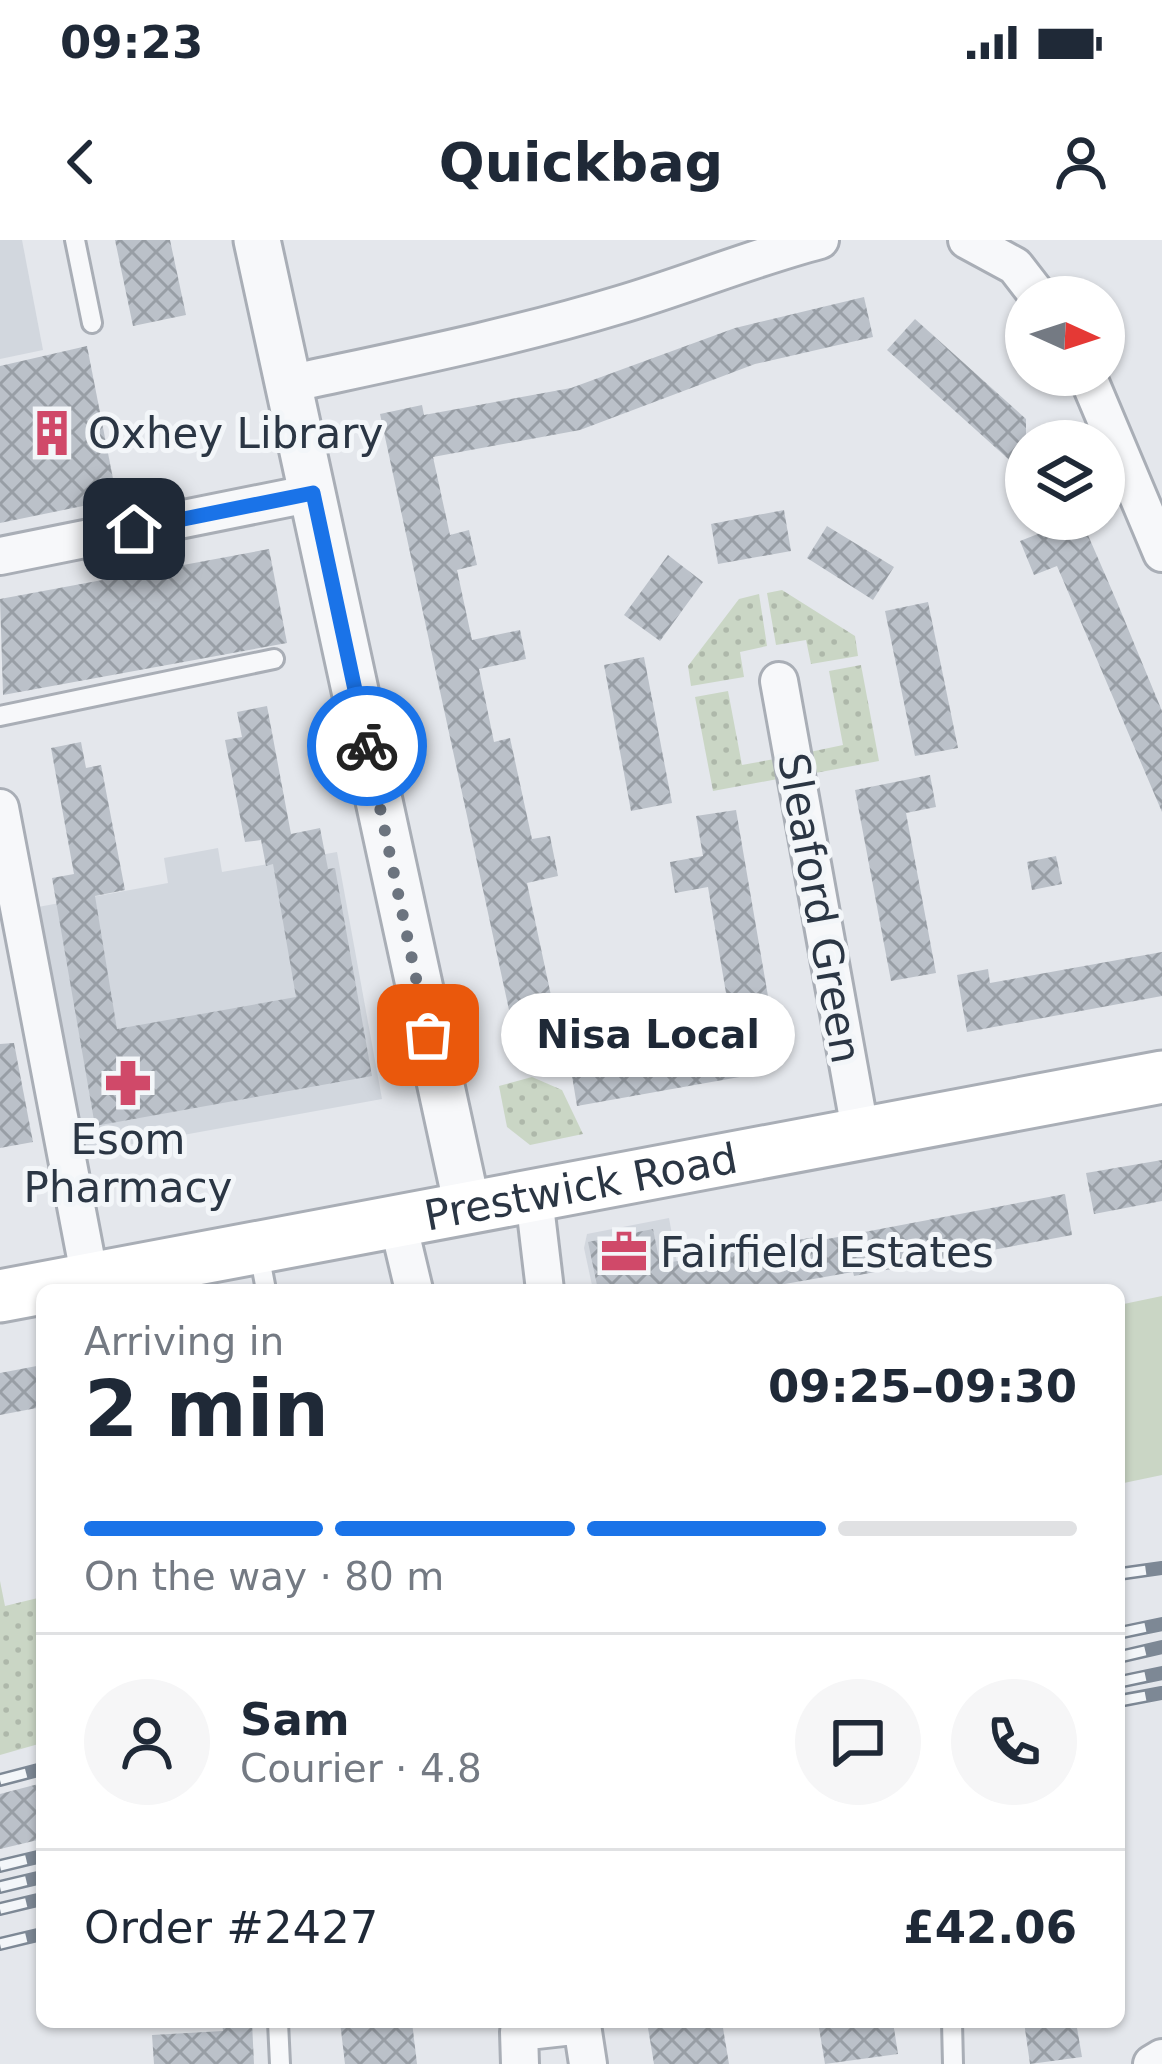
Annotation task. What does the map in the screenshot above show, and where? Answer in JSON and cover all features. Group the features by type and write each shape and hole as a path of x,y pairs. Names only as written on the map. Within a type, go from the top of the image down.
{"main road":[{"name":"Prestwick Road","path":"64,1284 262,1269 398,1222 1162,1077"},
{"name":"Prestwick Road","path":"0,1296 36,1289"}],"street":[{"path":"257,240 468,1210"},
{"path":"288,384 501,339 624,304 749,258 820,240"},
{"path":"967,240 1015,266 1023,276"},
{"path":"1098,396 1153,502 1162,553"},
{"path":"0,556 313,493"},
{"name":"Sleaford Green","path":"779,681 861,1135"},
{"path":"0,808 90,1279"},
{"path":"534,1197 543,1284"},
{"path":"398,1222 413,1284"},
{"path":"519,2040 566,2028"},
{"path":"583,2028 588,2064"},
{"path":"1152,2064 1162,2058"}],"lane":[{"path":"75,240 92,323"},
{"path":"0,716 274,659"},
{"path":"278,2028 280,2064"},
{"path":"952,2028 953,2064"}],"shaded area":[{"path":"0,240 22,240 43,350 0,359"},
{"path":"218,848 222,872 337,852 382,1099 84,1153 38,907 168,883 164,858"},
{"path":"669,1218 681,1284 592,1284 584,1248 587,1234"}],"green space":[{"path":"782,590 855,636 858,656 811,664 806,640 776,645 767,593"},
{"path":"759,594 767,646 740,652 744,677 691,686 688,666 739,599"},
{"path":"861,665 879,761 810,774 805,753 843,745 829,671"},
{"path":"728,691 742,765 780,758 783,778 713,791 695,697"},
{"path":"532,1077 562,1090 583,1134 530,1145 507,1127 499,1086"},
{"path":"1162,1296 1162,1475 1125,1483 1125,1304"},
{"path":"0,1581 5,1606 36,1598 36,1745 0,1755"}],"building":[{"path":"115,240 170,240 186,315 133,326"},
{"path":"864,297 873,337 755,364 580,430 433,457 450,535 469,530 477,565 457,570 472,640 520,630 526,659 479,669 494,742 510,738 532,839 550,836 558,876 527,883 562,1047 519,1056 380,414 422,405 424,415 571,388 735,328"},
{"path":"915,319 1026,419 1005,420 1005,456 887,350"},
{"name":"Oxhey Library","path":"87,346 117,499 0,523 0,366"},
{"path":"784,510 791,551 718,564 711,524"},
{"path":"827,526 894,567 873,600 807,558"},
{"path":"1090,540 1162,711 1162,812 1057,566 1034,575 1020,541"},
{"path":"269,549 287,643 3,695 0,599"},
{"path":"668,555 703,582 660,641 624,615"},
{"path":"928,602 958,748 915,756 885,611"},
{"path":"644,657 672,803 631,811 604,665"},
{"path":"267,706 291,834 320,828 328,869 335,868 372,1076 95,1126 52,878 74,874 51,748 81,742 86,768 101,765 125,890 95,896 117,1029 296,997 273,864 266,866 261,840 245,842 225,740 242,737 237,712"},
{"path":"930,775 936,807 906,813 936,973 891,981 855,790"},
{"path":"736,810 775,1037 739,1044 745,1076 577,1106 570,1064 733,1034 708,887 675,893 670,862 703,856 696,816"},
{"path":"1056,856 1062,884 1032,890 1027,862"},
{"path":"1162,952 1162,996 967,1032 957,975 988,969 990,983"},
{"path":"14,1043 33,1142 0,1148 0,1044"},
{"path":"1162,1160 1162,1201 1094,1214 1086,1173"},
{"path":"1065,1194 1072,1235 854,1276 853,1272 784,1284 597,1284 588,1242 653,1229 660,1264 821,1236 822,1240"},
{"path":"36,1366 36,1408 0,1415 0,1373"},
{"path":"36,1785 36,1840 0,1849 0,1794"},
{"path":"252,2028 254,2064 154,2064 152,2035"},
{"path":"341,2028 413,2028 417,2064 345,2064"},
{"path":"648,2028 723,2028 729,2064 654,2064"},
{"path":"819,2028 894,2028 898,2054 825,2064"},
{"path":"1025,2028 1077,2028 1082,2057 1030,2064"}],"railway":[{"path":"1125,1573 1162,1568"},
{"path":"1125,1632 1162,1624"},
{"path":"1125,1656 1162,1647"},
{"path":"1125,1681 1162,1673"},
{"path":"1125,1700 1162,1693"},
{"path":"0,1780 36,1771"},
{"path":"0,1866 36,1857"},
{"path":"0,1887 36,1878"},
{"path":"0,1909 36,1900"},
{"path":"0,1944 36,1935"}],"way so far":[{"path":"367,746 428,1035"}],"place":[{"name":"Oxhey Library","path":"52,433"},
{"name":"Nisa Local","path":"428,1035"},
{"name":"Esom Pharmacy","path":"128,1083"},
{"name":"Fairfield Estates","path":"624,1252"}],"route":[{"path":"134,529 313,493 367,746"}]}
